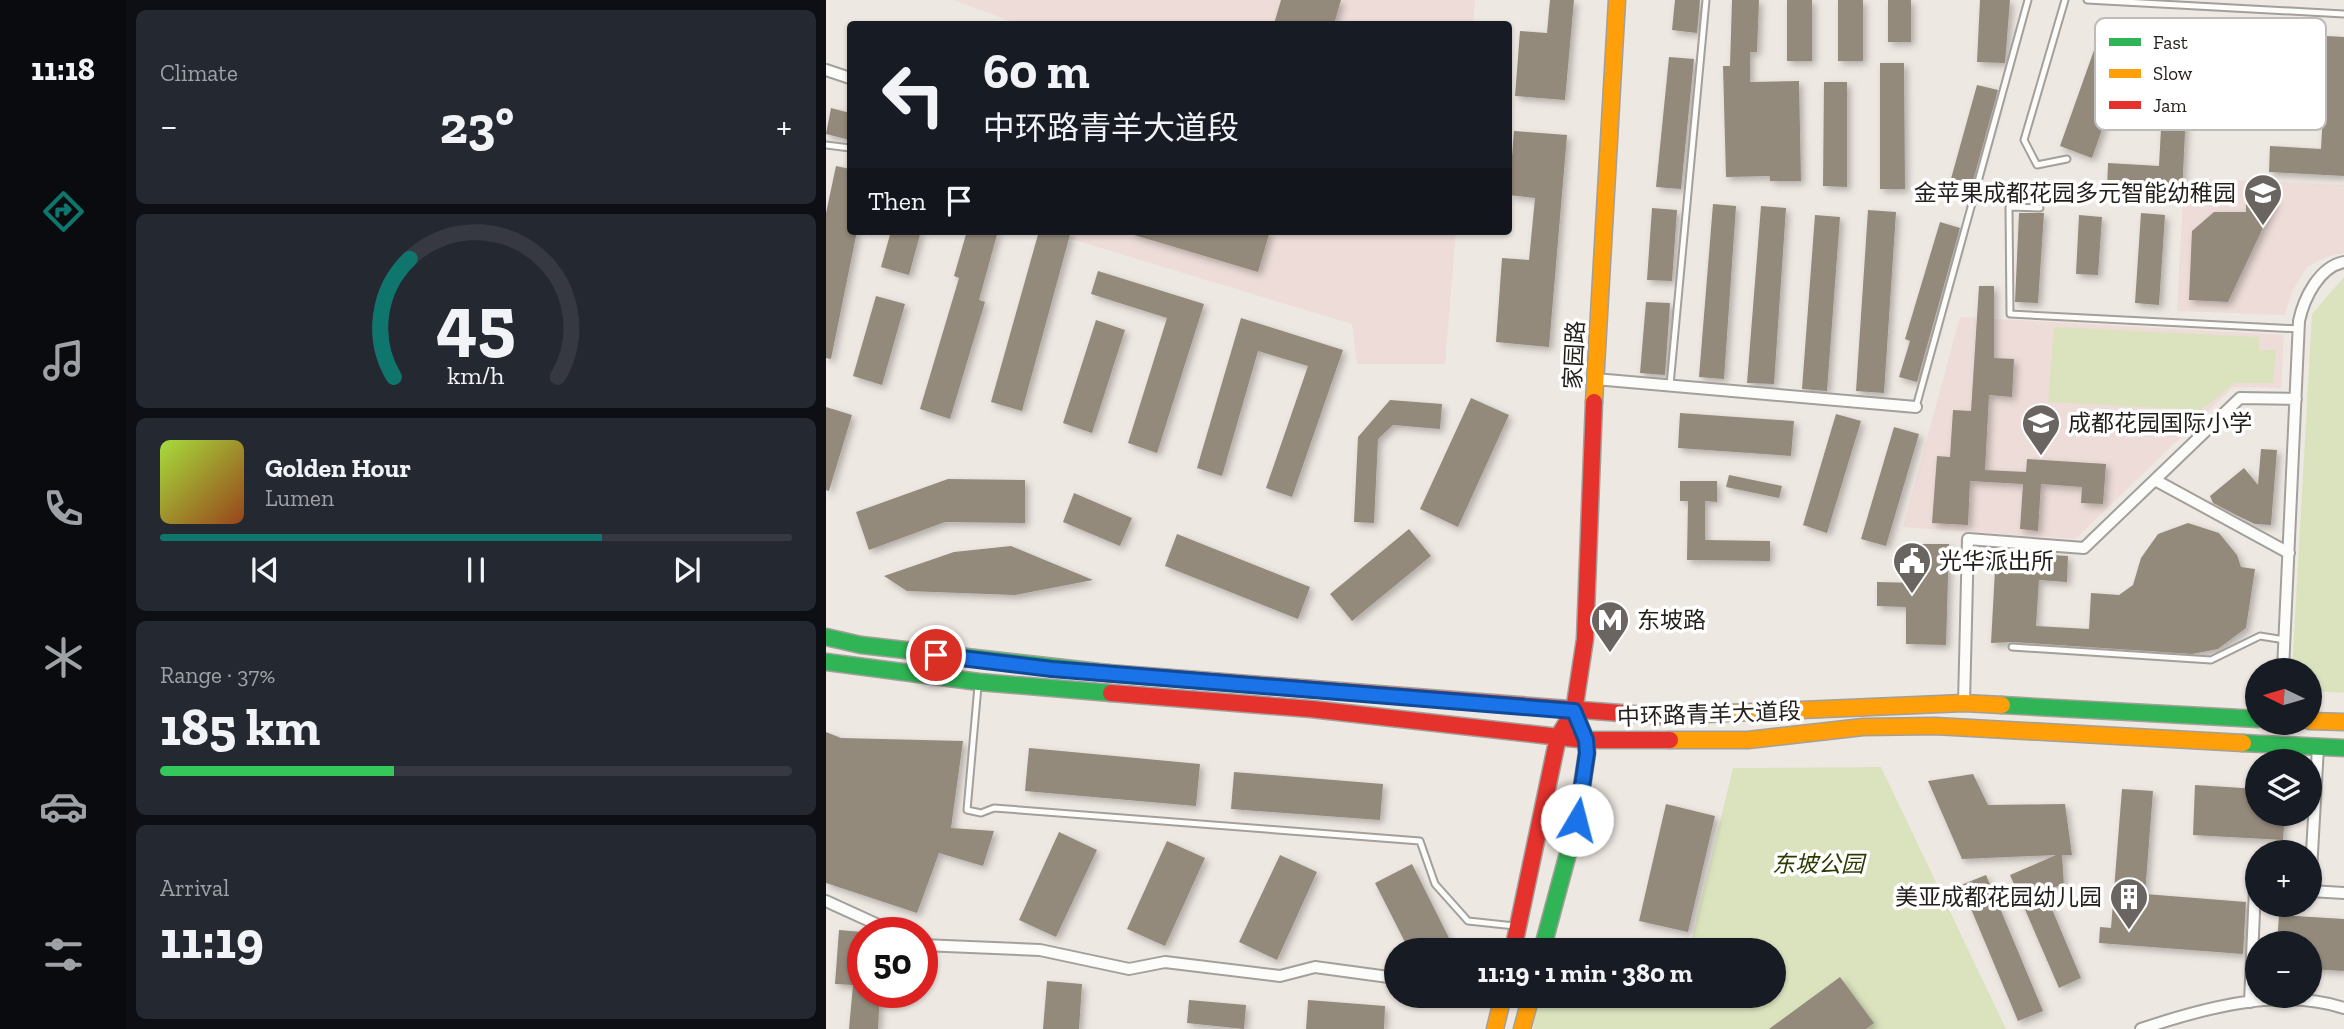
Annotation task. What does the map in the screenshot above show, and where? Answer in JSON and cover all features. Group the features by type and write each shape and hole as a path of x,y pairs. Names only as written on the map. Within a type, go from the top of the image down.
{"main road":[{"name":"家园路","path":"1574,711 1585,639 1595,379 1617,0"},
{"name":"中环路青羊大道段","path":"826,638 861,646 1052,669 1670,717 1964,703 2245,718"},
{"name":"中环路青羊大道段","path":"826,662 979,681 1311,709 1586,740 1748,740 1863,727 1935,726 2344,748"},
{"path":"1516,938 1558,737 1574,711"},
{"path":"1545,938 1577,820 1587,753 1586,740 1574,711"},
{"path":"2322,721 2344,722"},
{"path":"1495,1029 1500,1008"},
{"path":"1522,1029 1528,1008"}],"street":[{"path":"826,70 847,78"},
{"path":"2284,658 2299,329 2304,300 2332,264 2344,262"},
{"path":"1595,379 1916,407"},
{"path":"1964,703 1968,538 2084,548 2240,398 2296,399"},
{"path":"2155,480 2289,553"},
{"path":"2313,840 2318,747"},
{"path":"2322,891 2344,893"},
{"path":"826,901 861,917"},
{"path":"938,946 1040,950 1129,969 1165,962 1280,976 1315,967 1384,976"},
{"path":"2141,1029 2204,1008 2245,1003"},
{"path":"2322,1006 2344,1008"}],"lane":[{"path":"1670,385 1706,0"},
{"path":"1916,407 2028,0"},
{"path":"2065,0 2024,140 2037,165 2067,159"},
{"path":"2087,0 2344,14"},
{"path":"826,145 847,148"},
{"path":"2040,208 2010,207 2010,314 2299,329"},
{"path":"2012,647 2211,660 2260,636 2285,640"},
{"path":"979,681 967,810 981,813 994,808 1420,841 1435,884 1468,920 1518,927"}],"shaded area":[{"path":"954,0 1475,0 1473,21 1010,21"},
{"name":"金苹果成都花园多元智能幼稚园","path":"2204,179 2344,185 2344,253 2326,257 2307,267 2292,292 2285,315 2177,311 2183,200"},
{"path":"1069,235 1456,235 1445,364 1357,364 1352,324 1068,238"},
{"name":"成都花园国际小学","path":"1960,317 2284,335 2281,388 2233,387 2075,539 1903,527"}],"green space":[{"path":"2344,277 2344,693 2322,692 2322,658 2293,658 2312,314"},
{"path":"2054,327 2259,337 2259,350 2276,350 2273,383 2235,383 2201,410 2048,402"},
{"name":"东坡公园","path":"1881,767 2006,1029 1533,1029 1537,1008 1786,1008 1786,938 1692,938 1733,768"}],"building":[{"path":"1281,0 1341,0 1335,21 1275,21"},
{"path":"1550,0 1574,0 1565,100 1515,96 1520,31 1547,33"},
{"path":"1675,0 1700,0 1697,33 1672,30"},
{"path":"1732,0 1759,0 1757,52 1750,52 1750,82 1799,81 1801,181 1770,181 1770,176 1726,177 1723,66 1730,66"},
{"path":"1787,0 1812,0 1812,61 1787,61"},
{"path":"1838,0 1863,0 1863,61 1838,61"},
{"path":"1888,0 1911,0 1911,42 1888,42"},
{"path":"1980,0 2010,0 2005,63 1977,62"},
{"path":"2327,36 2344,37 2344,176 2269,172 2270,146 2321,149 2322,130 2326,130"},
{"path":"2095,47 2095,130 2102,130 2092,158 2060,146"},
{"path":"1669,57 1694,59 1681,189 1656,187"},
{"path":"1880,63 1904,63 1905,189 1880,189"},
{"path":"1824,82 1847,82 1847,187 1823,186"},
{"path":"1977,85 1998,90 1970,192 1949,186"},
{"path":"831,108 847,112 847,139 826,134"},
{"path":"2161,130 2185,130 2182,194 2107,191 2108,163 2159,166"},
{"path":"1514,131 1567,135 1549,347 1496,342 1502,258 1529,260 1535,198 1512,195"},
{"path":"836,166 847,168 847,235 856,235 831,359 826,358 826,213"},
{"path":"2246,200 2276,200 2228,302 2189,300 2192,231 2214,212 2246,212"},
{"path":"1713,204 1736,206 1724,379 1699,377"},
{"path":"1761,206 1786,208 1774,384 1747,383"},
{"path":"1652,208 1677,210 1672,281 1647,280"},
{"path":"1868,210 1896,212 1884,393 1856,391"},
{"path":"2019,213 2044,213 2038,303 2015,302"},
{"path":"2141,213 2165,215 2159,305 2135,303"},
{"path":"1815,215 1840,217 1827,391 1802,389"},
{"path":"2079,215 2102,217 2098,275 2076,274"},
{"path":"1940,222 1960,228 1917,382 1899,377 1910,341 1905,339"},
{"path":"890,235 920,235 909,275 881,267"},
{"path":"966,235 997,235 979,300 985,302 950,419 920,409 959,278 954,276"},
{"path":"1038,235 1070,235 1022,411 991,402"},
{"path":"1134,235 1269,235 1258,272"},
{"path":"1098,271 1204,304 1157,453 1128,443 1167,318 1091,294"},
{"path":"1979,286 1994,286 1994,358 2014,359 2012,397 1989,395 1985,470 2026,472 2027,459 2106,464 2103,504 2081,503 2082,487 2041,484 2038,531 2020,529 2023,484 1970,481 1968,525 1932,523 1937,456 1950,457 1953,410 1971,411"},
{"path":"876,296 905,304 882,385 853,376"},
{"path":"1646,302 1670,303 1665,375 1640,373"},
{"path":"1241,318 1343,350 1292,497 1266,488 1308,366 1258,351 1222,476 1197,468"},
{"path":"1096,320 1125,330 1092,433 1063,423"},
{"path":"1471,398 1509,415 1458,527 1420,509"},
{"path":"1390,400 1442,404 1440,429 1393,425 1378,439 1374,523 1354,522 1358,437"},
{"path":"826,407 852,415 829,491 826,490"},
{"path":"1680,413 1794,421 1791,456 1678,448"},
{"path":"1836,414 1861,421 1827,533 1803,525"},
{"path":"1894,427 1919,434 1886,546 1861,539"},
{"path":"2261,449 2277,450 2271,525 2255,524 2236,515 2213,503 2210,496 2244,468 2258,485"},
{"path":"1729,475 1782,486 1779,498 1726,487"},
{"path":"948,479 1025,480 1025,523 945,522 869,550 856,512"},
{"path":"1680,481 1717,481 1717,502 1705,501 1705,540 1770,541 1770,561 1687,560 1688,501 1680,501"},
{"path":"1074,493 1132,518 1120,546 1063,522"},
{"path":"2188,523 2219,533 2237,555 2241,567 2255,569 2246,628 2218,649 2192,654 2012,642 1991,643 1996,552 2068,556 2067,582 2039,580 2036,626 2089,629 2091,593 2119,595 2133,585 2141,558 2158,534"},
{"path":"1409,529 1431,556 1352,621 1330,594"},
{"path":"1177,534 1310,587 1298,619 1165,566"},
{"name":"光华派出所","path":"1918,544 1949,544 1946,645 1906,644 1906,607 1877,606 1877,582 1917,583"},
{"path":"1011,546 1093,580 1015,595 907,591 884,576 954,552"},
{"path":"826,732 841,738 963,741 951,828 994,831 983,866 939,853 917,913 826,883"},
{"path":"1029,748 1200,764 1196,806 1025,791"},
{"path":"1234,772 1383,784 1380,820 1231,809"},
{"path":"1973,774 1988,805 2065,804 2072,855 2062,855 2064,886 2043,888 2081,978 2059,988 2010,875 2056,855 1962,859 1928,781"},
{"path":"2195,785 2245,788 2245,826 2284,826 2283,840 2193,835"},
{"path":"2122,789 2153,791 2145,894 2245,902 2243,954 2099,943 2100,927 2111,928"},
{"path":"1666,804 1715,816 1688,932 1639,921"},
{"path":"1059,832 1097,850 1056,937 1019,920"},
{"path":"1167,841 1205,858 1165,946 1127,929"},
{"path":"1280,855 1317,872 1277,960 1239,942"},
{"path":"1412,864 1449,938 1403,938 1375,883"},
{"path":"1986,875 2043,1011 2018,1021 1961,885"},
{"path":"2279,917 2344,919 2344,971 2322,970 2322,931 2278,931"},
{"path":"839,930 847,931 847,985 835,984"},
{"path":"1840,977 1874,1023 1866,1029 1769,1029"},
{"path":"1047,981 1082,984 1079,1029 1043,1029"},
{"path":"1189,1000 1246,1005 1244,1029 1187,1023"},
{"path":"1308,1000 1385,1008 1384,1029 1306,1029"},
{"path":"851,1008 879,1008 878,1029 849,1029"}],"traffic: fast":[{"path":"826,637 861,645 1108,673"},
{"path":"826,662 979,682 1111,693"},
{"path":"2002,705 2245,718"},
{"path":"1545,938 1577,820 1587,753 1586,740 1574,711"},
{"path":"2243,743 2344,748"}],"traffic: slow":[{"path":"1594,402 1617,0"},
{"path":"1659,716 1964,703 2002,705"},
{"path":"2322,721 2344,722"},
{"path":"1670,740 1748,740 1863,727 1935,726 2243,743"},
{"path":"1495,1029 1500,1008"},
{"path":"1522,1029 1528,1008"}],"traffic: jam":[{"path":"1516,938 1558,737 1574,711 1585,639 1594,402"},
{"path":"1108,673 1659,716"},
{"path":"1111,693 1311,709 1586,740 1670,740"}],"place":[{"name":"金苹果成都花园多元智能幼稚园","path":"2263,227"},
{"name":"成都花园国际小学","path":"2041,457"},
{"name":"光华派出所","path":"1912,595"},
{"name":"东坡路","path":"1610,654"},
{"name":"美亚成都花园幼儿园","path":"2129,931"}],"route":[{"path":"936,655 1052,669 1574,711 1586,740 1587,753 1577,820"}]}
